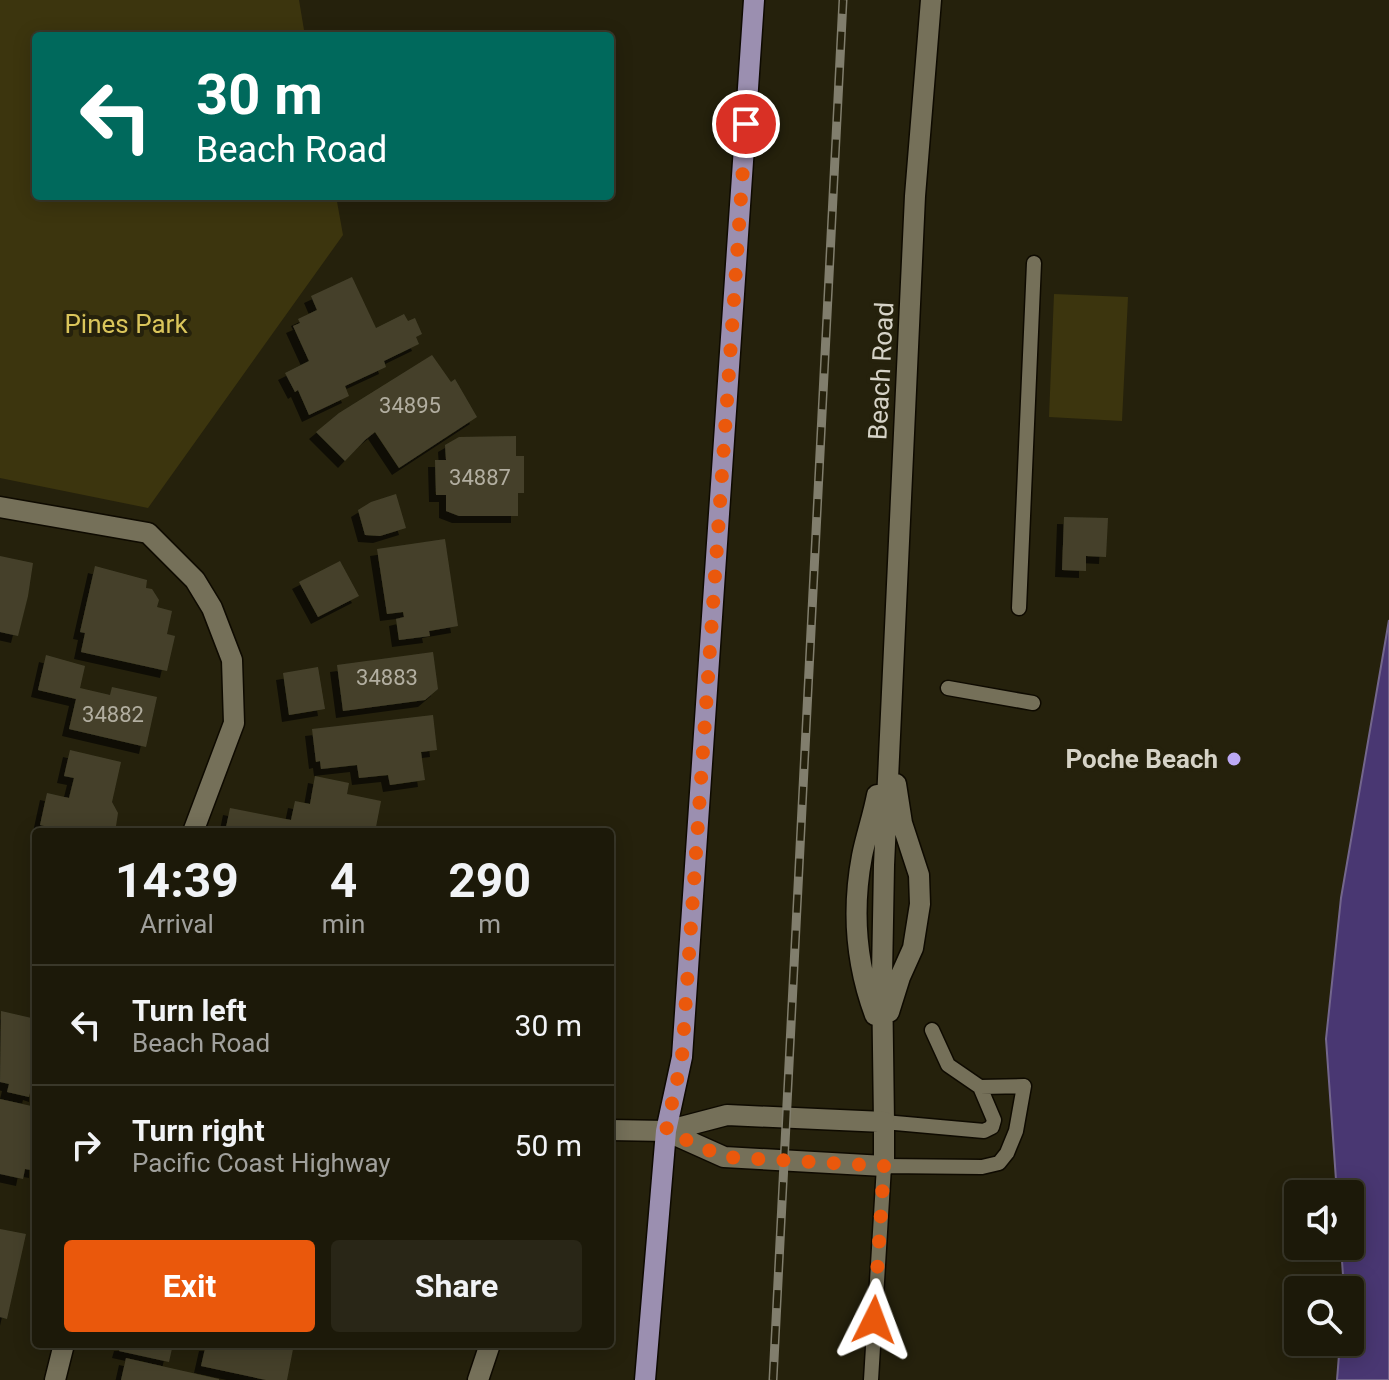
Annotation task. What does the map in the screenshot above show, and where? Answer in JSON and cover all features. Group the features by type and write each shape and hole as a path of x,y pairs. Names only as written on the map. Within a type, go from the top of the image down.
{"main road":[{"path":"645,1380 666,1131 682,1057 754,0"}],"street":[{"name":"Beach Road","path":"884,1166 884,865 915,196 931,0"},
{"path":"0,507 148,533 195,580 212,608 232,660 234,723 195,828"},
{"name":"Beach Road","path":"883,1036 895,989 913,948 920,904 919,875 902,823 890,745"},
{"path":"614,1130 666,1131 727,1115 884,1122"},
{"path":"666,1131 724,1157 884,1166"},
{"path":"55,1380 63,1348"},
{"path":"478,1380 489,1348"}],"lane":[{"path":"1019,608 1034,263"},
{"path":"948,688 1033,703"},
{"path":"884,1122 984,1131 992,1127 994,1120 980,1087 948,1065 932,1030"},
{"path":"871,1380 884,1166 982,1167 999,1163 1016,1131 1024,1086 980,1087"}],"green space":[{"name":"Pines Park","path":"0,0 299,0 304,32 32,32 32,200 337,200 343,235 148,508 0,478"},
{"path":"1054,294 1128,297 1122,421 1049,417"}],"shaded area":[{"path":"1389,620 1389,1380 1337,1380 1339,1356 1364,1356 1364,1276 1343,1276 1342,1260 1364,1260 1364,1180 1336,1180 1326,1039 1341,898"}],"building":[{"path":"352,277 376,328 404,314 408,321 415,318 422,334 416,337 419,344 384,361 386,367 345,386 349,396 309,415 298,390 295,392 285,373 309,361 293,326 300,323 298,319 317,310 311,296"},
{"path":"432,355 451,382 455,379 477,417 399,468 375,432 345,461 316,432 339,413"},
{"path":"516,436 516,456 524,456 524,493 518,493 518,516 459,516 446,511 446,495 436,495 435,460 446,460 445,445 459,437"},
{"path":"396,494 406,528 380,536 365,535 358,510"},
{"path":"1064,517 1108,518 1106,557 1086,556 1086,571 1062,570"},
{"path":"445,539 458,626 429,631 430,636 399,640 396,619 404,617 403,612 387,614 377,549"},
{"path":"0,556 33,563 18,636 0,632"},
{"path":"340,561 359,596 318,617 299,582"},
{"path":"95,566 147,580 146,588 152,589 159,600 157,607 172,611 167,634 175,636 167,671 81,652 85,633 80,632"},
{"path":"433,652 438,689 425,700 343,711 337,665"},
{"path":"46,655 85,666 80,688 110,695 112,687 157,697 146,747 69,729 76,699 38,690"},
{"path":"318,667 325,709 289,715 283,673"},
{"path":"433,715 437,750 421,752 425,780 390,785 388,775 359,778 357,765 321,769 320,761 316,762 312,729"},
{"path":"70,750 121,762 112,802 118,813 116,826 52,828 40,825 47,793 69,798 74,778 64,776"},
{"path":"315,776 349,783 347,794 381,801 376,828 226,828 230,808 291,820 295,801 310,804"},
{"path":"1,1011 32,1018 32,1094 29,1097 7,1092 9,1084 0,1082"},
{"path":"0,1099 32,1106 32,1170 25,1169 23,1179 0,1174"},
{"path":"0,1229 26,1234 7,1319 0,1317"},
{"path":"120,1348 172,1348 169,1362 119,1351"},
{"path":"205,1348 293,1348 287,1380 266,1380 201,1366"},
{"path":"126,1358 219,1379 219,1380 121,1380"}],"railway":[{"path":"773,1380 843,0"}],"place":[{"name":"Poche Beach","path":"1234,759"}],"route":[{"path":"746,124 682,1057 666,1131 724,1157 884,1166 874,1320"}]}
